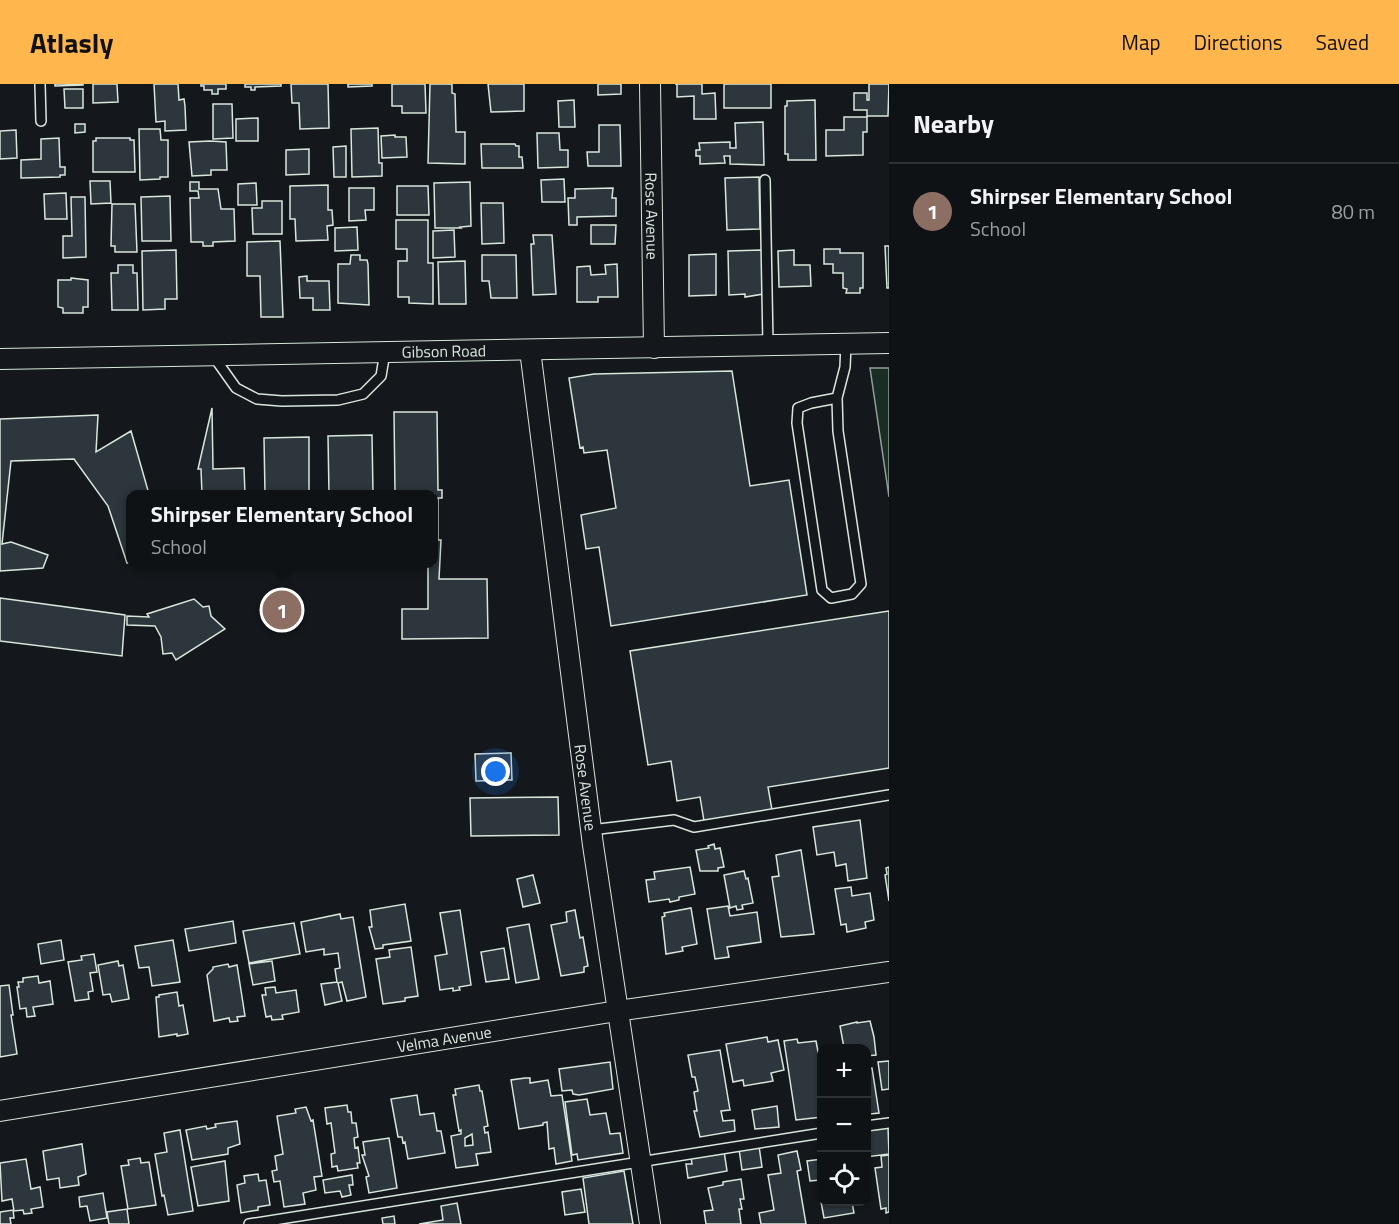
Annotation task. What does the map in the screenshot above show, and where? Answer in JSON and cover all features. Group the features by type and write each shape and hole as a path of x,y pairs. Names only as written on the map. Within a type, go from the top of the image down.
{"street":[{"name":"Rose Avenue","path":"650,84 654,348"},
{"name":"Gibson Road","path":"0,359 889,343"},
{"name":"Rose Avenue","path":"530,350 591,830 650,1224"},
{"name":"Velma Avenue","path":"0,1111 617,1011 889,972"}],"lane":[{"path":"40,84 41,121"},
{"path":"765,180 768,346"},
{"path":"837,398 798,408 797,423 822,590 831,598 852,594 861,584 838,431 837,398 845,367 846,344"},
{"path":"213,355 236,388 257,399 282,401 338,400 363,394 381,376 386,352"},
{"path":"591,830 674,820 694,827 889,795"},
{"path":"871,1125 889,1123"},
{"path":"249,1224 817,1134"}],"green space":[{"path":"870,368 889,368 889,497"}],"building":[{"path":"55,84 83,84 83,85 55,86"},
{"path":"93,84 117,84 118,102 93,103"},
{"path":"154,84 178,84 179,100 184,99 186,130 165,131 165,121 156,122"},
{"path":"201,84 226,84 226,89 218,89 218,94 212,94 212,90 204,90"},
{"path":"245,84 281,84 281,86 255,87 255,90 251,90 251,87 245,87"},
{"path":"291,84 328,84 329,128 300,129 299,103 292,103"},
{"path":"348,84 372,84 372,86 348,87"},
{"path":"392,84 425,84 426,113 402,113 402,106 392,106"},
{"path":"430,84 452,84 452,93 455,94 456,132 465,132 465,164 428,163"},
{"path":"488,84 524,84 524,111 491,112"},
{"path":"598,84 621,84 621,94 598,95"},
{"path":"677,84 702,84 702,94 715,93 716,119 694,119 694,96 677,97"},
{"path":"724,84 771,84 771,108 724,108"},
{"path":"869,84 889,84 888,116 867,116 867,110 854,110 854,93 867,93 867,100 869,100"},
{"path":"64,89 83,89 83,108 65,108"},
{"path":"574,100 575,127 559,127 558,101"},
{"path":"815,100 816,160 788,160 788,154 785,154 785,106 787,106 787,101"},
{"path":"213,104 232,104 233,138 213,139"},
{"path":"844,117 867,117 867,132 863,132 863,155 826,156 826,130 844,130"},
{"path":"258,118 258,141 236,141 236,119"},
{"path":"763,122 764,165 730,164 730,156 724,156 725,163 700,164 700,156 696,156 696,150 700,150 699,143 730,142 730,148 736,148 735,123"},
{"path":"75,124 85,124 85,132 75,133"},
{"path":"599,125 620,125 621,166 588,166 587,152 599,152"},
{"path":"378,128 379,163 382,163 382,176 352,177 351,129"},
{"path":"139,129 160,129 161,140 168,140 168,177 140,180"},
{"path":"16,130 17,158 0,159 0,131"},
{"path":"537,133 559,133 560,150 568,150 568,167 538,168"},
{"path":"395,135 395,137 406,137 407,157 382,158 381,136"},
{"path":"59,138 60,167 65,167 65,175 21,178 21,160 41,159 41,139"},
{"path":"96,138 134,140 135,172 93,172 93,141 96,141"},
{"path":"189,142 226,142 227,170 211,170 211,175 192,176"},
{"path":"481,144 519,146 519,157 522,157 523,168 482,168"},
{"path":"346,146 346,177 334,177 333,147"},
{"path":"309,149 309,174 286,175 286,150"},
{"path":"759,177 760,229 727,230 725,178"},
{"path":"564,179 565,202 542,202 541,180"},
{"path":"90,181 110,181 111,203 91,204"},
{"path":"190,182 199,182 199,189 218,189 221,209 234,209 235,241 213,242 213,246 203,246 203,242 191,242 190,198 199,198 198,191 190,191"},
{"path":"470,182 471,226 435,228 434,183"},
{"path":"256,183 257,205 238,205 238,184"},
{"path":"328,185 328,210 332,210 333,225 327,226 328,240 296,241 295,219 290,219 290,186"},
{"path":"397,186 428,186 429,215 397,215"},
{"path":"349,188 374,188 374,210 365,210 366,220 349,221"},
{"path":"613,188 612,198 616,198 616,216 577,217 577,225 569,225 568,198 575,198 575,189"},
{"path":"66,193 67,219 45,219 44,194"},
{"path":"170,196 171,241 142,241 141,197"},
{"path":"71,197 85,197 86,257 63,258 63,236 72,236"},
{"path":"262,201 282,201 282,234 253,234 252,208 262,208"},
{"path":"481,203 503,203 504,243 482,244"},
{"path":"112,204 135,204 137,252 115,252 115,246 111,246"},
{"path":"396,220 428,220 428,263 433,263 433,304 409,303 409,297 398,297 398,261 407,261 407,249 396,249"},
{"path":"591,225 616,225 615,244 591,244"},
{"path":"357,227 358,250 335,251 335,228"},
{"path":"454,230 455,257 433,258 433,231"},
{"path":"533,235 552,235 556,294 533,295 531,244 534,244"},
{"path":"280,241 283,317 261,317 260,276 247,276 247,242"},
{"path":"885,246 889,246 889,288 887,288"},
{"path":"824,249 840,249 840,253 863,253 863,288 860,288 860,293 846,293 847,289 843,288 843,273 833,273 833,264 824,264"},
{"path":"176,250 177,299 165,299 165,309 143,310 142,251"},
{"path":"762,250 763,294 745,297 745,294 729,295 728,251"},
{"path":"794,250 794,265 810,265 811,286 779,287 778,251"},
{"path":"716,254 716,295 689,296 689,255"},
{"path":"351,255 360,255 360,260 367,260 369,305 338,303 338,264 350,264"},
{"path":"482,255 516,255 517,298 491,298 489,281 482,281"},
{"path":"465,261 466,304 439,304 438,262"},
{"path":"617,264 618,297 598,297 598,302 577,302 577,267 590,266 591,275 606,274 605,265"},
{"path":"118,265 133,265 133,273 137,273 138,310 112,310 111,273 118,273"},
{"path":"307,276 307,281 329,281 330,310 313,310 313,298 300,298 299,277"},
{"path":"71,278 88,280 88,307 83,307 83,313 63,313 63,308 58,307 58,280 71,280"},
{"path":"732,371 750,486 789,480 807,595 611,626 599,547 586,549 581,515 616,508 607,450 584,453 583,447 580,448 569,378 594,374"},
{"path":"212,408 213,469 244,468 245,490 202,490 201,469 198,469"},
{"path":"394,412 437,412 438,490 395,490"},
{"path":"98,415 96,452 131,431 148,490 126,490 126,560 108,506 74,459 11,461 2,544 11,542 48,555 43,568 0,571 0,419"},
{"path":"372,435 373,490 329,490 328,436"},
{"path":"309,437 309,490 265,490 264,438"},
{"path":"438,490 442,490 442,498 438,498"},
{"path":"438,540 441,540 439,579 487,579 488,638 402,639 402,609 428,609 428,568 438,568"},
{"path":"0,598 125,615 122,656 0,641"},
{"path":"194,599 203,607 209,606 211,616 225,629 176,660 172,653 163,654 161,637 155,626 127,625 127,616 149,617 147,614"},
{"path":"889,611 889,768 768,787 772,810 704,821 700,797 677,801 671,761 648,765 630,651"},
{"path":"511,753 512,780 476,781 475,754"},
{"path":"558,797 559,835 471,836 470,798"},
{"path":"860,820 867,878 848,881 846,864 836,866 834,852 817,855 813,827"},
{"path":"714,844 715,849 720,848 724,867 718,868 718,871 700,871 696,850 709,848 708,846"},
{"path":"801,850 814,934 781,937 772,877 779,876 776,855"},
{"path":"690,867 695,894 679,897 679,900 670,902 669,899 649,902 646,880 655,879 654,872"},
{"path":"889,867 889,901 885,875 887,874 886,868"},
{"path":"744,871 746,879 748,878 753,903 742,905 743,909 737,910 736,906 730,908 724,875"},
{"path":"533,875 540,903 523,907 517,879"},
{"path":"851,887 852,896 870,893 874,920 865,922 866,928 847,932 846,924 841,925 835,889"},
{"path":"405,904 411,941 383,945 383,948 375,949 369,927 372,927 370,910"},
{"path":"728,906 730,916 757,912 761,942 727,947 729,957 715,959 707,909"},
{"path":"691,908 697,944 682,947 683,951 666,954 662,917 665,916 664,913"},
{"path":"460,910 471,985 459,987 460,990 453,991 453,988 440,990 435,956 447,954 440,913"},
{"path":"575,910 588,966 584,967 584,972 561,976 551,925 567,922 566,912"},
{"path":"340,914 341,919 353,917 366,997 347,1001 342,982 338,983 342,1001 325,1005 321,984 337,982 335,969 340,968 338,953 324,955 324,949 306,952 301,922"},
{"path":"233,921 236,943 189,951 185,929"},
{"path":"294,923 300,954 249,963 243,931"},
{"path":"529,924 539,979 516,983 507,928"},
{"path":"61,940 64,960 41,964 38,944"},
{"path":"173,940 180,982 152,986 149,967 139,968 135,946"},
{"path":"411,947 418,996 405,998 405,1001 383,1004 376,959 390,957 389,950"},
{"path":"504,948 509,979 486,982 481,952"},
{"path":"94,954 97,972 90,973 93,991 88,992 89,999 75,1001 68,962 82,960 81,956"},
{"path":"118,961 119,966 123,965 129,999 112,1002 110,994 103,995 98,965"},
{"path":"272,961 275,981 253,985 249,964"},
{"path":"228,964 229,967 237,965 245,1016 237,1017 238,1021 230,1022 229,1018 214,1021 207,975 213,967"},
{"path":"38,976 39,983 50,981 53,1004 33,1007 35,1016 27,1017 26,1008 20,1009 18,982 23,982 23,978"},
{"path":"9,985 17,1054 0,1057 0,986"},
{"path":"275,987 276,993 296,990 299,1012 282,1015 283,1019 272,1020 271,1016 266,1017 262,995 266,995 265,988"},
{"path":"177,992 179,1006 183,1005 188,1034 159,1037 156,997"},
{"path":"870,1021 876,1055 871,1056 871,1044 843,1044 840,1026"},
{"path":"767,1037 768,1042 778,1040 784,1070 771,1073 773,1081 744,1086 743,1080 733,1082 726,1044"},
{"path":"797,1039 798,1043 816,1041 817,1118 796,1120 784,1041"},
{"path":"720,1050 730,1110 721,1111 723,1121 734,1120 735,1131 700,1137 694,1111 697,1111 694,1092 698,1091 695,1077 692,1077 688,1055"},
{"path":"889,1061 889,1089 882,1090 878,1062"},
{"path":"610,1062 613,1089 579,1095 573,1094 572,1090 562,1091 559,1069"},
{"path":"871,1068 879,1113 871,1114 871,1098"},
{"path":"530,1078 530,1083 548,1080 551,1096 562,1095 572,1161 556,1164 554,1148 549,1149 547,1122 543,1125 519,1129 511,1080"},
{"path":"479,1085 482,1091 488,1126 484,1127 485,1133 488,1132 491,1152 476,1154 478,1165 456,1168 451,1136 461,1134 461,1130 459,1131 453,1095 456,1095 455,1089","holes":["472,1134 473,1145 465,1146 465,1138"]},
{"path":"417,1095 420,1115 434,1113 437,1131 441,1131 445,1153 408,1159 405,1142 403,1143 402,1137 398,1137 391,1099"},
{"path":"587,1099 590,1115 606,1113 610,1134 620,1133 623,1153 578,1160 577,1154 572,1155 565,1102"},
{"path":"347,1105 348,1112 351,1112 352,1123 356,1123 358,1137 354,1138 355,1148 358,1147 360,1163 357,1163 358,1168 338,1171 337,1166 332,1167 331,1154 335,1153 331,1123 327,1124 325,1108"},
{"path":"777,1106 779,1127 755,1129 752,1110"},
{"path":"306,1107 311,1121 313,1120 322,1176 314,1177 316,1190 303,1193 305,1204 284,1207 280,1181 274,1182 272,1171 277,1170 275,1156 283,1154 277,1116 296,1113 295,1109"},
{"path":"237,1121 240,1144 228,1148 228,1154 192,1160 186,1130 206,1126 207,1129 216,1127 215,1124"},
{"path":"888,1127 889,1154 871,1156 871,1130"},
{"path":"180,1130 193,1211 168,1215 164,1195 162,1196 155,1154 167,1152 164,1133"},
{"path":"389,1138 397,1188 369,1193 366,1177 369,1176 362,1155 365,1155 363,1142"},
{"path":"82,1144 86,1174 78,1177 79,1185 60,1188 59,1178 47,1180 43,1151"},
{"path":"759,1146 762,1167 742,1170 739,1149"},
{"path":"724,1151 727,1171 688,1178 686,1164 692,1164 691,1157"},
{"path":"797,1151 801,1170 797,1171 806,1224 761,1224 759,1213 774,1210 768,1175 781,1173 778,1155"},
{"path":"889,1155 889,1212 886,1213 886,1208 881,1209 875,1168 882,1167 881,1156"},
{"path":"140,1158 141,1163 149,1162 156,1205 128,1209 121,1166 129,1165 128,1160"},
{"path":"26,1159 31,1189 40,1187 43,1207 31,1209 32,1213 24,1214 23,1210 14,1211 12,1199 2,1201 0,1163"},
{"path":"817,1160 817,1180 810,1181 807,1161"},
{"path":"225,1161 229,1201 198,1206 191,1167"},
{"path":"624,1171 633,1224 589,1224 583,1178"},
{"path":"258,1174 259,1181 266,1180 270,1205 241,1213 237,1185 245,1183 244,1176"},
{"path":"352,1175 353,1185 349,1185 351,1195 342,1197 340,1191 325,1193 323,1180"},
{"path":"741,1179 744,1199 740,1199 741,1224 706,1224 704,1211 713,1210 708,1188 723,1185 723,1182"},
{"path":"581,1189 585,1212 565,1215 562,1192"},
{"path":"103,1193 107,1218 90,1221 87,1206 80,1207 79,1197"},
{"path":"457,1203 461,1224 419,1224 443,1220 441,1206"},
{"path":"822,1206 853,1206 854,1213 824,1218"},
{"path":"127,1209 129,1224 109,1224 107,1212"},
{"path":"13,1210 14,1218 10,1218 11,1224 0,1224 0,1212"},
{"path":"394,1216 395,1224 383,1224 382,1218"}],"place":[{"name":"Shirpser Elementary School","path":"282,610"}]}
